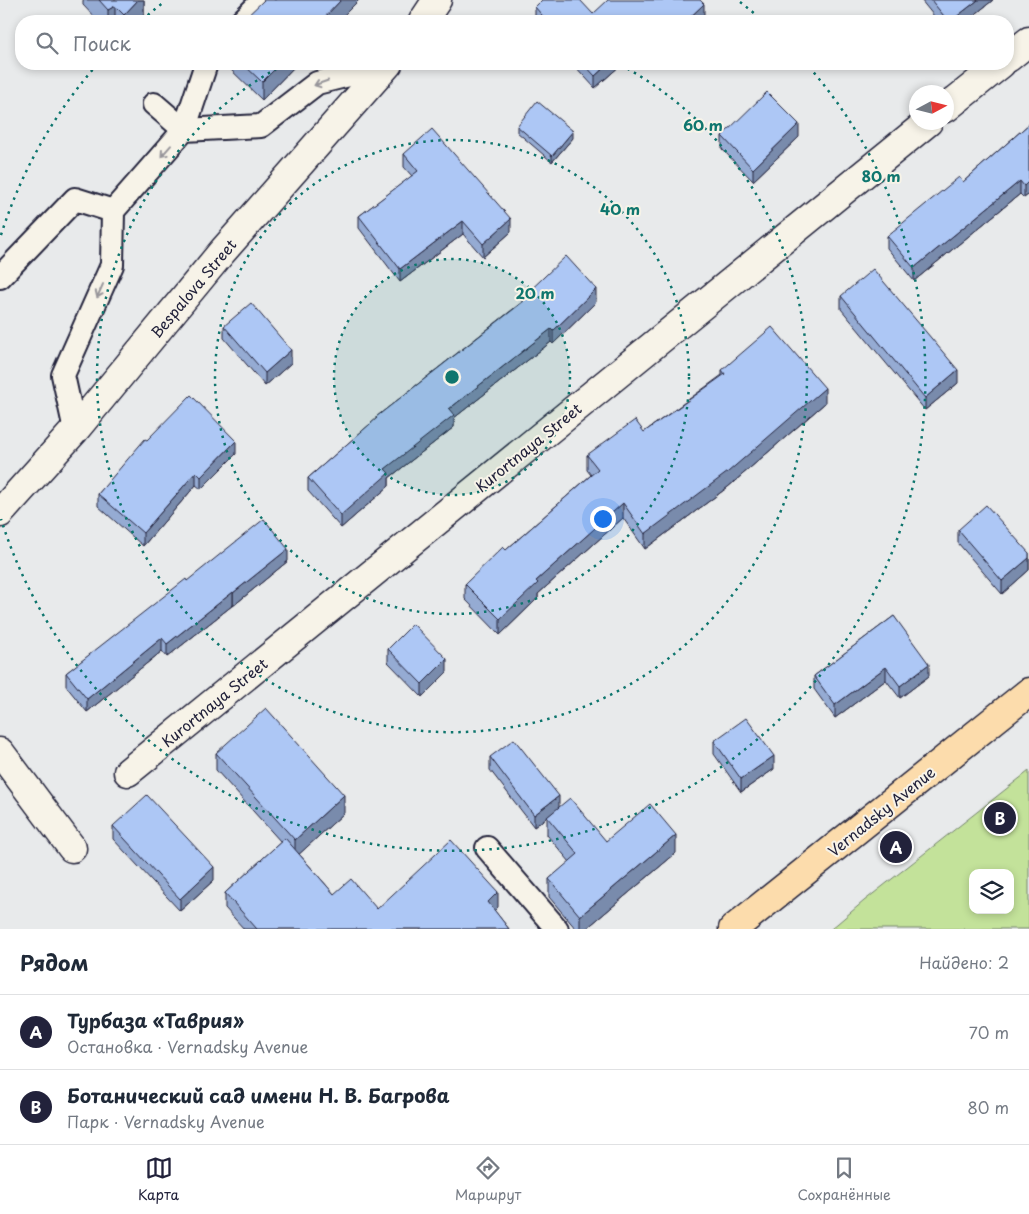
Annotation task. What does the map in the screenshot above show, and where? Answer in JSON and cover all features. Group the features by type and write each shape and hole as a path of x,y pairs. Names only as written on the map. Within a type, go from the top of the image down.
{"main road":[{"name":"Vernadsky Avenue","path":"733,929 1029,692"}],"street":[{"path":"427,15 436,0"},
{"path":"1014,53 1029,41"},
{"name":"Bespalova Street","path":"0,513 75,430 222,252 383,70"},
{"path":"954,102 994,70"},
{"name":"Kurortnaya Street","path":"128,772 918,130"},
{"path":"0,752 72,848"}],"lane":[{"path":"248,15 264,0"},
{"path":"75,430 63,376 112,265 113,211 184,130 204,70"},
{"path":"154,104 184,130 261,126 317,83 368,70"},
{"path":"0,277 75,199 113,211"},
{"path":"487,848 557,929"}],"green space":[{"path":"1029,771 1029,929 831,929 864,901"}],"building":[{"path":"99,0 138,0 124,15 115,6 108,10"},
{"path":"264,0 341,0 327,15 248,15"},
{"path":"542,0 580,0 593,14 608,0 700,0 704,4 692,15 542,15 535,7"},
{"path":"931,0 978,0 959,15 943,15"},
{"path":"249,70 274,70 262,82"},
{"path":"590,70 602,70 595,76"},
{"path":"767,92 799,124 753,169 722,136"},
{"path":"537,101 573,131 552,156 517,126"},
{"path":"1029,124 1029,181 1024,186 1020,181 914,268 887,236 959,177 963,182"},
{"path":"432,129 511,219 483,244 463,221 400,269 359,216 418,171 404,154"},
{"path":"566,256 596,289 553,331 551,329 449,409 454,415 385,469 389,473 341,515 308,478 376,417 524,301 522,298"},
{"path":"873,269 958,370 925,398 841,296"},
{"path":"251,303 291,350 265,373 224,326"},
{"path":"772,327 825,388 728,472 645,534 623,503 536,581 538,583 500,619 465,584 503,547 506,550 598,469 587,455 635,420 644,432 725,374 722,370"},
{"path":"191,395 236,441 201,477 196,472 143,533 98,494 145,439 147,440"},
{"path":"986,505 1029,553 1029,558 1002,581 958,530"},
{"path":"264,519 288,549 167,644 162,638 87,699 66,673 186,579 187,581"},
{"path":"894,616 929,664 900,686 886,667 835,705 814,676"},
{"path":"413,624 447,659 422,684 388,649"},
{"path":"266,708 344,795 295,840 216,753"},
{"path":"746,718 774,756 741,779 714,741"},
{"path":"514,739 559,796 534,815 490,757"},
{"path":"147,795 214,867 180,899 113,826"},
{"path":"570,798 606,841 650,804 676,835 580,916 549,879 578,854 547,817"},
{"path":"285,838 334,894 351,879 377,909 451,840 498,892 488,902 509,929 257,929 225,893"}],"place":[{"name":"Ботанический сад имени Н. В. Багрова","path":"1000,818"},
{"name":"Турбаза «Таврия»","path":"896,847"}]}
